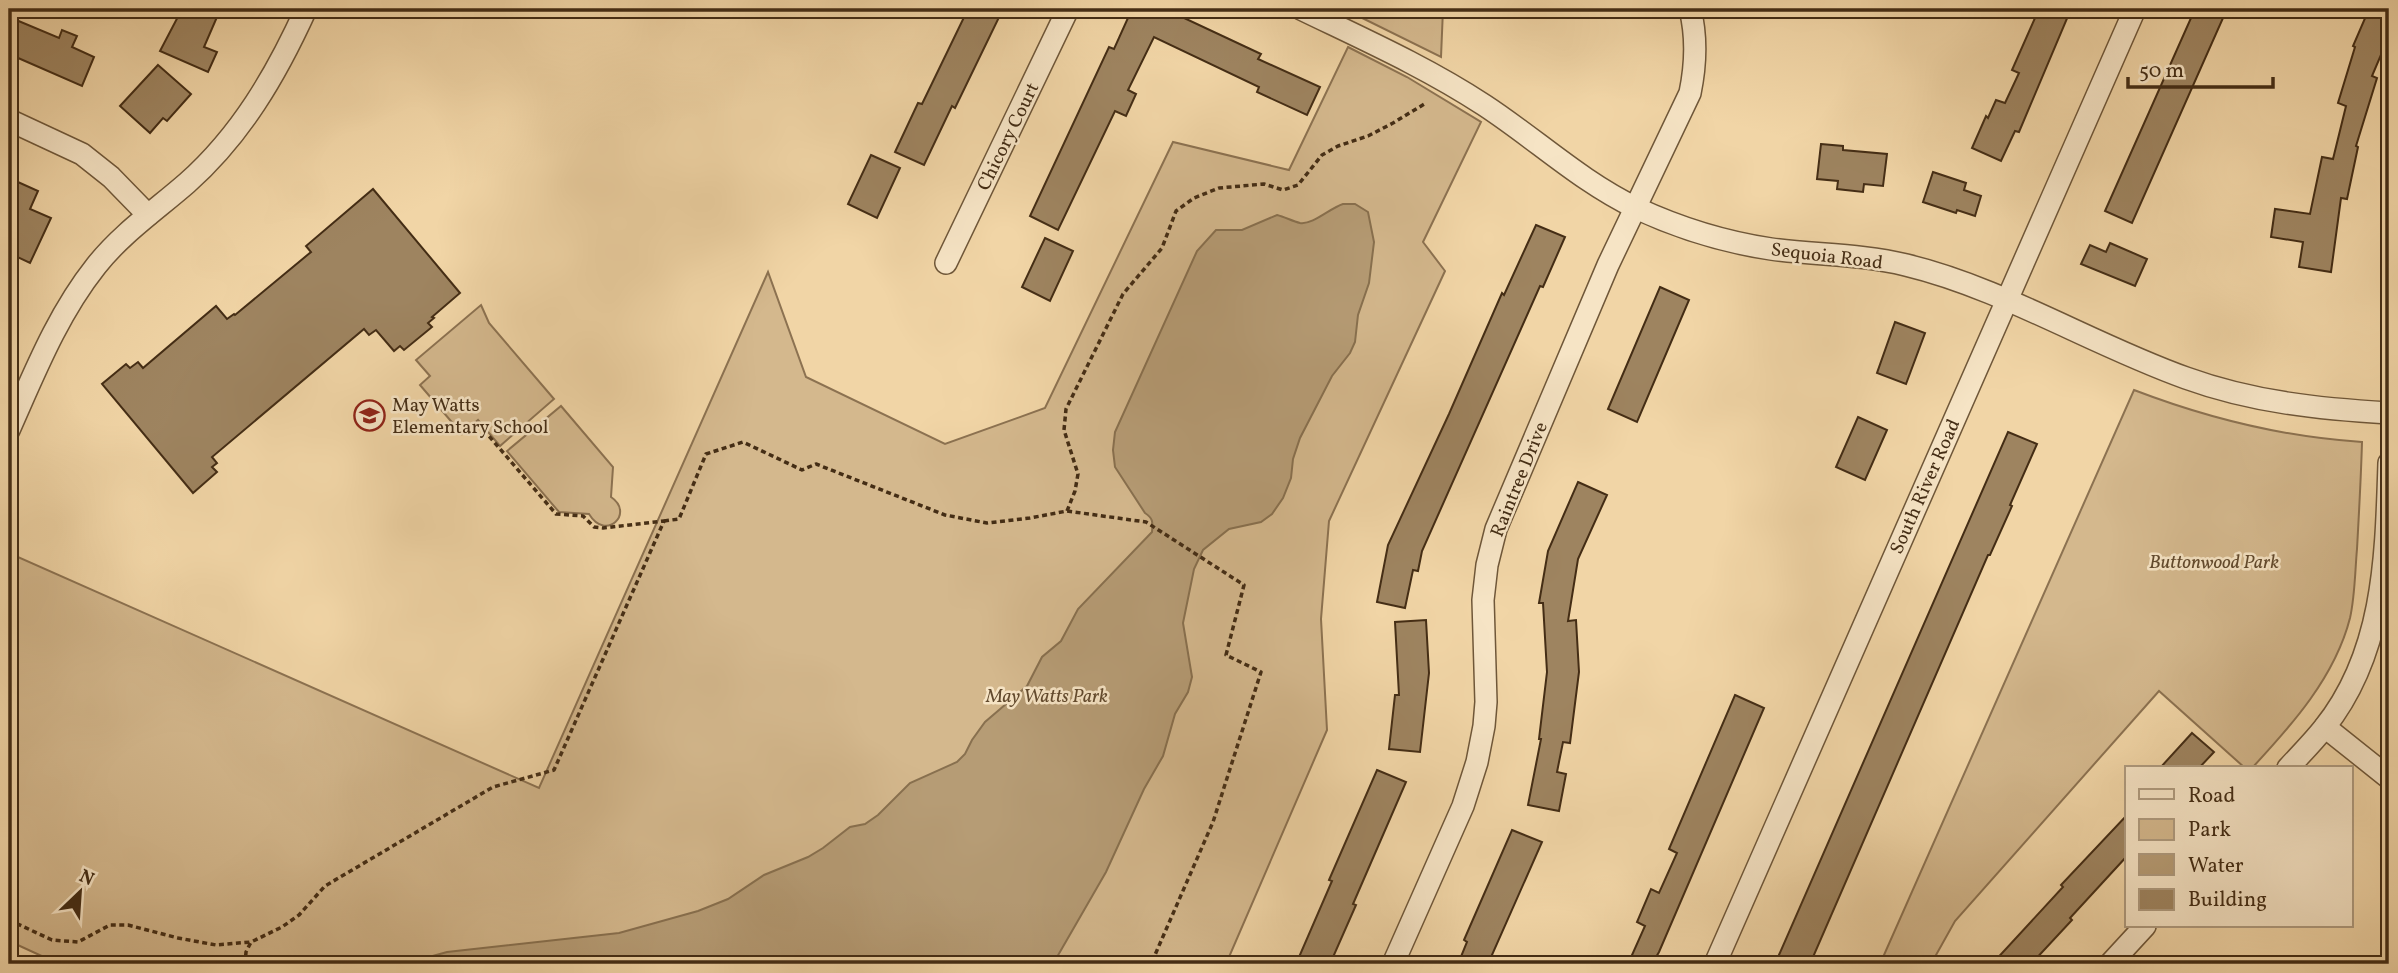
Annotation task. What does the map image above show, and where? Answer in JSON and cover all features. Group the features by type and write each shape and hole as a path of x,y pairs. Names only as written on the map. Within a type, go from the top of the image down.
{"street":[{"path":"9,430 54,331 76,293 123,237 214,157 250,113 285,55 306,9"},
{"name":"Chicory Court","path":"946,263 1068,9"},
{"name":"Sequoia Road","path":"1301,9 1421,67 1504,119 1604,193 1669,223 1743,244 1866,258 1907,265 1951,278 2139,360 2207,386 2287,405 2389,413"},
{"name":"Raintree Drive","path":"1394,964 1463,806 1477,762 1486,702 1483,600 1487,565 1496,530 1608,265 1690,93 1695,70 1695,48 1694,27 1689,9"},
{"name":"South River Road","path":"1715,964 2135,9"},
{"path":"9,120 82,154 111,177 148,215"},
{"path":"2290,766 2325,727 2346,694 2370,640 2377,616 2385,553 2389,463"},
{"path":"2325,727 2389,778"},
{"path":"2110,964 2143,928"}],"path":[{"path":"1066,511 1075,491 1078,474 1065,430 1066,409 1123,294 1161,248 1176,211 1194,198 1219,188 1264,184 1283,190 1298,185 1322,155 1394,123 1426,103"},
{"path":"476,421 556,514 583,516 594,527 679,519 706,454 743,442 802,470 816,464 945,514 987,523 1066,511 1146,522 1244,585 1226,655 1261,672 1213,822 1151,964"},
{"path":"9,920 52,940 78,942 110,925 128,925 177,939 216,945 251,942 282,927 299,915 310,901 335,880 494,787 554,770 664,521"},
{"path":"245,964 251,942"}],"green space":[{"path":"1344,9 1443,9 1441,57"},
{"name":"May Watts Park","path":"1348,47 1407,77 1481,122 1423,242 1445,271 1329,521 1321,619 1327,730 1226,964 59,964 9,941 9,553 539,788 768,272 806,377 945,444 1045,408 1173,142 1289,170"},
{"path":"481,305 489,323 554,399 500,446 478,420 462,434 420,385 430,376 416,360"},
{"name":"Buttonwood Park","path":"2134,390 2246,425 2304,436 2362,442 2353,601 2343,640 2310,699 2254,766 2243,766 2159,691 1955,921 1931,964 1880,964"},
{"path":"561,406 613,467 611,497 618,503 620,510 619,517 610,525 596,522 589,514 559,512 507,451"}],"water":[{"path":"1343,204 1355,204 1368,212 1374,242 1369,283 1358,315 1355,342 1332,376 1300,438 1293,459 1291,478 1283,498 1272,514 1261,522 1229,529 1203,550 1194,569 1183,623 1192,677 1188,692 1175,714 1163,756 1144,789 1106,872 1053,964 415,964 422,959 447,952 619,933 698,911 728,899 764,875 808,857 850,827 865,824 878,815 910,783 957,762 985,722 1027,686 1042,657 1061,641 1078,609 1152,532 1151,519 1115,467 1115,432 1197,251 1216,230 1242,230 1277,215 1305,223"}],"building":[{"path":"182,9 198,9 217,17 204,47 217,52 208,72 160,51"},
{"path":"968,9 1003,9 924,165 895,152 918,103 922,104"},
{"path":"1132,9 1165,9 1261,54 1258,59 1320,87 1307,115 1257,92 1259,87 1154,37 1128,90 1136,94 1126,116 1115,111 1058,230 1030,216 1109,47 1114,49"},
{"path":"2039,9 2071,9 2019,132 2015,131 2001,161 1972,148 1996,100 2005,103 2019,73 2012,70"},
{"path":"2195,9 2227,9 2132,223 2105,211"},
{"path":"2369,9 2389,9 2389,36 2372,76 2377,78 2356,146 2358,147 2347,199 2341,198 2331,272 2299,267 2303,242 2271,237 2275,209 2310,214 2322,157 2333,159 2346,106 2338,103 2355,47 2353,46"},
{"path":"9,17 59,38 62,30 77,36 72,47 94,57 82,86 9,54"},
{"path":"158,65 191,94 167,121 163,118 150,133 120,106"},
{"path":"1821,144 1843,146 1843,150 1887,154 1883,186 1864,184 1863,192 1837,189 1838,181 1817,179"},
{"path":"871,155 900,168 877,218 848,204"},
{"path":"1933,172 1966,183 1964,190 1981,196 1975,216 1923,202"},
{"path":"9,178 38,191 30,209 51,218 30,263 9,253"},
{"path":"373,189 460,293 432,317 434,318 428,323 432,327 404,350 400,346 394,351 376,330 369,335 364,329 212,457 217,463 212,467 217,472 193,493 102,384 126,364 130,368 138,362 143,368 216,306 227,319 235,315 311,252 306,246"},
{"path":"1536,225 1565,237 1543,287 1540,286 1422,551 1418,571 1413,570 1405,608 1377,602 1388,545 1502,293 1504,295"},
{"path":"1045,238 1073,251 1050,301 1022,287"},
{"path":"2110,243 2147,259 2135,286 2081,264 2090,245 2106,252"},
{"path":"1660,287 1689,300 1637,422 1608,409"},
{"path":"1895,322 1925,333 1906,384 1877,373"},
{"path":"1858,417 1887,430 1865,480 1836,467"},
{"path":"2008,432 2037,444 2010,505 2012,506 1988,555 1810,964 1775,964"},
{"path":"1578,482 1607,495 1578,559 1568,621 1576,620 1579,672 1570,743 1563,742 1557,772 1566,774 1559,811 1528,805 1541,739 1547,672 1543,603 1539,603 1548,551"},
{"path":"1426,620 1429,673 1420,752 1389,749 1395,695 1399,695 1395,622"},
{"path":"1735,695 1764,708 1659,952 1652,964 1628,964 1645,926 1637,922 1651,889 1659,893 1677,853 1669,849"},
{"path":"2192,733 2214,752 2201,766 2162,766"},
{"path":"1377,770 1406,782 1353,904 1356,905 1330,964 1296,964 1332,881 1329,880"},
{"path":"2125,817 2125,858 2070,918 2072,920 2031,964 1992,964 2063,887 2061,885"},
{"path":"1512,830 1542,842 1488,964 1458,964 1467,942 1464,940"}],"place":[{"name":"May Watts Elementary School","path":"369,415"}]}
